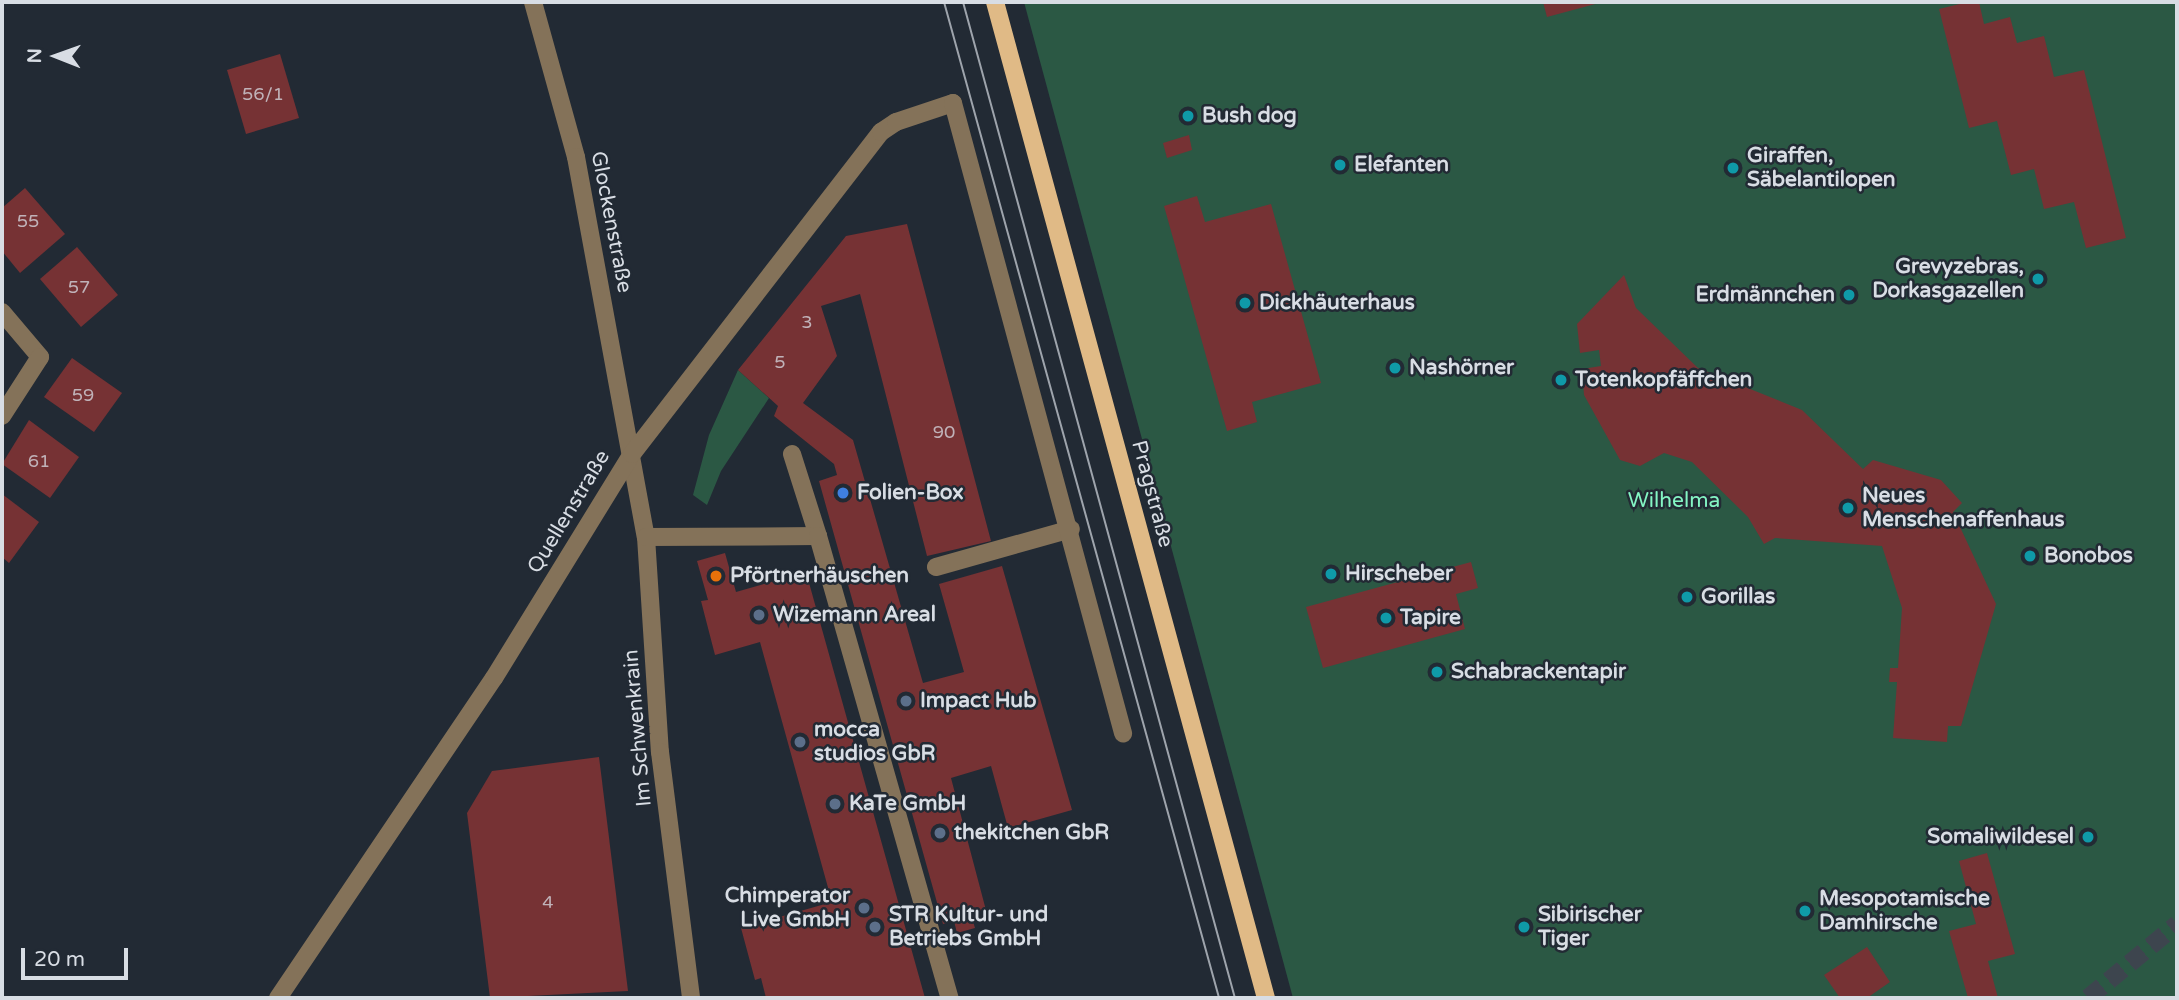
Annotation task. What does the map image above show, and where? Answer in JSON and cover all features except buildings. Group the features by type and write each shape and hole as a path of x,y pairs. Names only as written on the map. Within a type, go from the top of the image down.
{"main road":[{"name":"Pragstraße","path":"995,2 1266,998"}],"street":[{"name":"Glockenstraße","path":"533,2 576,157 632,454"},
{"name":"Quellenstraße","path":"278,998 494,678 632,454 881,132 896,122 953,103 1071,530"},
{"path":"2,312 40,357 2,416"},
{"name":"Im Schwenkrain","path":"632,454 646,537 660,752 691,998"},
{"path":"792,454 950,998"},
{"path":"936,567 1071,530 1123,733"},
{"path":"646,537 818,536"}],"green space":[{"name":"Wilhelma","path":"1024,2 2177,2 2177,998 1293,998"},
{"path":"738,370 769,398 721,471 707,505 693,495 709,435"}],"tunnel":[{"path":"2088,998 2177,924"}],"tram line":[{"path":"944,2 1219,998"},
{"path":"963,2 1235,998"}],"place":[{"name":"Bush dog","path":"1188,116"},
{"name":"Elefanten","path":"1340,165"},
{"name":"Giraffen, Säbelantilopen","path":"1733,168"},
{"name":"Grevyzebras, Dorkasgazellen","path":"2038,279"},
{"name":"Erdmännchen","path":"1849,295"},
{"name":"Dickhäuterhaus","path":"1245,303"},
{"name":"Nashörner","path":"1395,368"},
{"name":"Totenkopfäffchen","path":"1561,380"},
{"name":"Folien-Box","path":"843,493"},
{"name":"Neues Menschenaffenhaus","path":"1848,508"},
{"name":"Bonobos","path":"2030,556"},
{"name":"Hirscheber","path":"1331,574"},
{"name":"Pförtnerhäuschen","path":"716,576"},
{"name":"Gorillas","path":"1687,597"},
{"name":"Wizemann Areal","path":"759,615"},
{"name":"Tapire","path":"1386,618"},
{"name":"Schabrackentapir","path":"1437,672"},
{"name":"Impact Hub","path":"906,701"},
{"name":"mocca studios GbR","path":"800,742"},
{"name":"KaTe GmbH","path":"835,804"},
{"name":"thekitchen GbR","path":"940,833"},
{"name":"Somaliwildesel","path":"2088,837"},
{"name":"Chimperator Live GmbH","path":"864,908"},
{"name":"Mesopotamische Damhirsche","path":"1805,911"},
{"name":"STR Kultur- und Betriebs GmbH","path":"875,927"},
{"name":"Sibirischer Tiger","path":"1524,927"}]}
